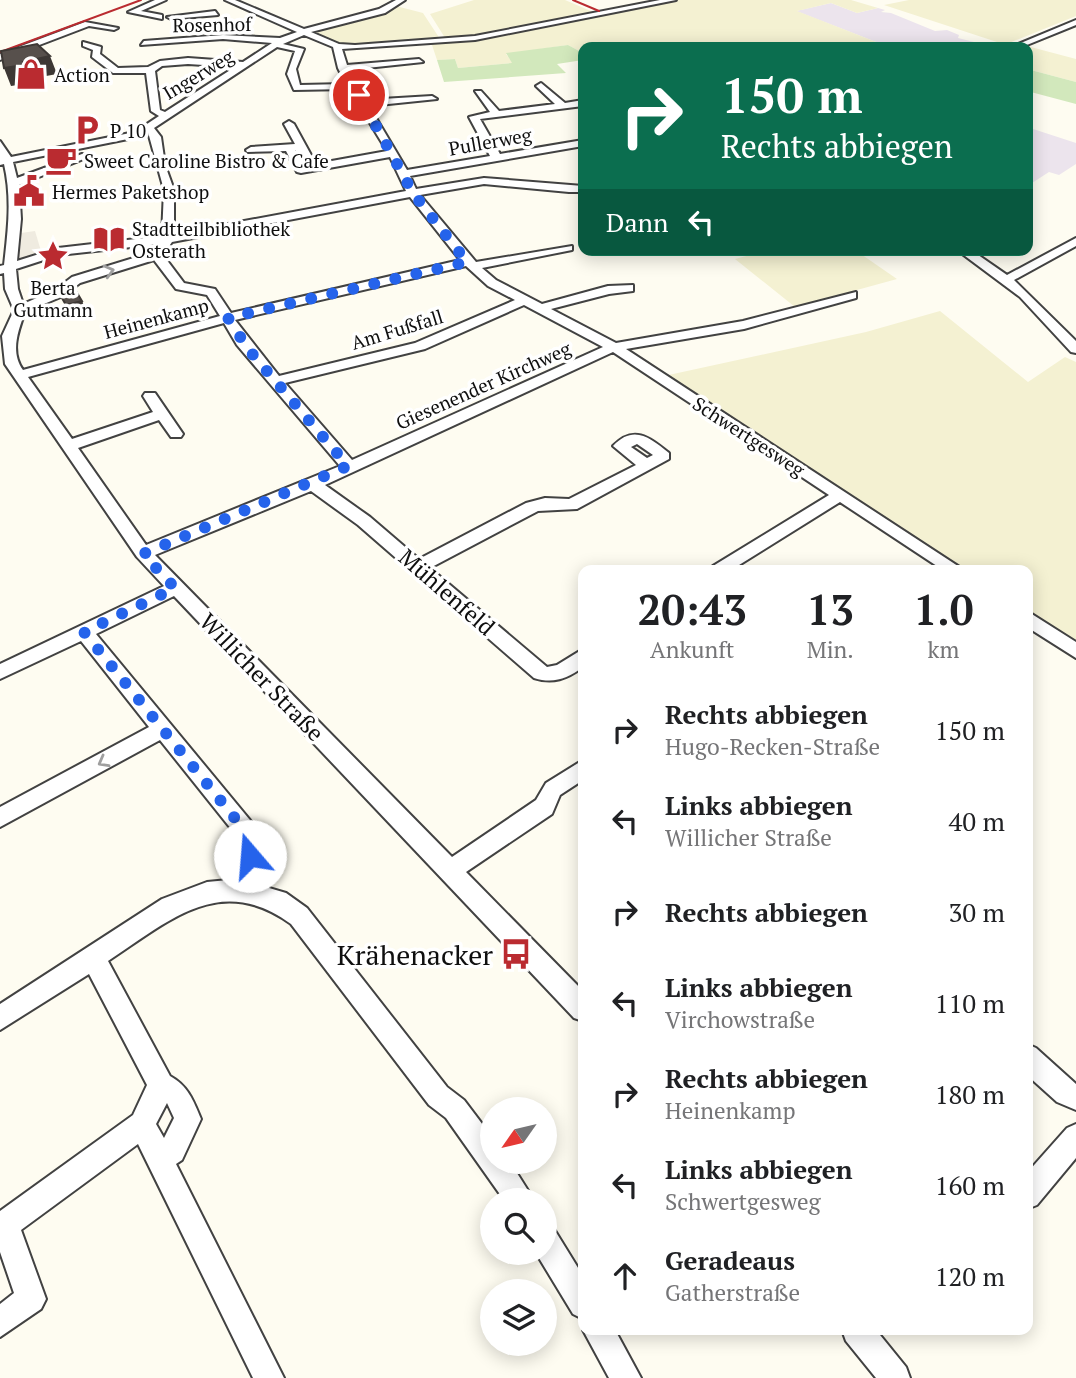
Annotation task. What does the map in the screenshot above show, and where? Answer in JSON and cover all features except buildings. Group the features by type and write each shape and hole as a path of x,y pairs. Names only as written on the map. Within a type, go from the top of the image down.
{"street":[{"path":"162,0 132,12 159,17 215,13"},
{"path":"234,0 337,46 366,48 475,38 672,0"},
{"name":"Ingerweg","path":"4,162 68,154 127,137 149,128 164,115 279,43 303,31 382,12 401,0"},
{"path":"1027,42 1076,22"},
{"path":"4,55 88,24 124,27"},
{"path":"188,61 200,38"},
{"name":"Rosenhof","path":"144,43 200,38 256,38 279,43"},
{"path":"238,50 256,38"},
{"path":"79,43 98,49 95,55 114,71 150,70 160,64 188,61 247,65"},
{"path":"279,43 300,49 292,68 292,80 297,88 352,86"},
{"name":"Schwertgesweg","path":"337,46 352,86 393,153 413,193 470,264 492,283 614,347 947,565"},
{"path":"341,62 366,48"},
{"path":"4,55 24,58"},
{"path":"219,61 229,55"},
{"path":"341,62 419,62"},
{"path":"150,70 156,111 164,115"},
{"path":"541,86 562,105"},
{"path":"478,93 496,114"},
{"path":"364,103 432,99"},
{"path":"496,157 473,120 474,117 578,103"},
{"path":"289,124 312,166"},
{"path":"0,144 12,184 15,219 4,269 20,310 62,290 76,280 158,256 168,239 169,188 160,165 156,137 149,128"},
{"name":"Pullerweg","path":"404,174 578,144"},
{"path":"251,150 301,146"},
{"path":"289,148 301,170 393,153"},
{"name":"Ingerweg","path":"12,184 68,154 89,156"},
{"path":"4,269 58,252 168,239 485,180 545,188 578,189"},
{"path":"1008,279 1076,241"},
{"path":"470,264 568,248"},
{"path":"158,256 180,286 211,292 242,342 348,466"},
{"path":"972,256 1008,279 1042,310 1076,349"},
{"name":"Heinenkamp","path":"20,375 228,318 470,264"},
{"path":"541,308 608,290 629,288"},
{"name":"Giesenender Kirchweg","path":"143,554 313,484 614,347 744,325 852,295"},
{"name":"Am Fußfall","path":"276,381 420,346 525,300"},
{"name":"Willicher Straße","path":"20,310 4,345 12,364 143,554 578,1004"},
{"path":"150,397 176,434"},
{"path":"67,446 162,414"},
{"path":"418,567 532,507 545,503 570,505 646,465"},
{"name":"Mühlenfeld","path":"313,484 364,521 541,673 550,676 559,674 578,660"},
{"path":"727,565 839,495"},
{"path":"0,672 175,588"},
{"path":"1033,622 1076,650"},
{"path":"84,632 246,832 250,856"},
{"path":"0,818 163,729"},
{"path":"450,872 544,807 553,789 578,772"},
{"path":"0,1018 170,907 207,893 239,890 278,901 299,916 438,1096 454,1109 480,1144"},
{"path":"93,957 161,1084 176,1094 188,1119 172,1150 160,1159"},
{"path":"1033,1063 1066,1093 1076,1097"},
{"path":"0,1322 31,1298 5,1225 142,1124 161,1084"},
{"path":"142,1124 270,1378"},
{"path":"1033,1188 1076,1137"},
{"path":"557,1261 578,1296"},
{"path":"601,1335 626,1378"},
{"path":"861,1335 895,1378"}],"shaded area":[{"path":"474,0 565,0 600,15 674,0 851,0 878,8 857,13 831,3 797,11 876,42 578,42 578,50 568,45 506,54 513,63 458,68 455,59 437,60 431,42 347,48 304,31 396,6 423,13 442,42 447,41 430,14"},
{"path":"909,0 1076,0 1076,16 1011,42 997,42 884,5"},
{"path":"831,3 857,13 878,8 885,10 881,12 891,13 935,31 947,30 959,35 958,38 974,42 876,42 796,11"},
{"path":"1033,48 1076,59 1076,82 1033,71"},
{"path":"1033,129 1076,143 1076,164 1059,175 1049,172 1033,182"},
{"path":"35,231 41,251 121,240 166,244 58,256 0,276 0,267 8,264 14,234"},
{"path":"746,256 864,256 897,279 795,307 735,259"},
{"path":"940,311 1028,382 1065,357 1076,362 1076,649 1033,621 1033,565 949,565 664,376 866,332"}],"green space":[{"path":"568,45 578,50 578,61 557,64 566,73 444,82 437,60 455,59 458,68 512,63 506,53"},
{"path":"1033,71 1076,82 1076,104 1033,93"}],"railway":[{"path":"0,52 141,0"},
{"path":"573,0 599,11"}],"place":[{"name":"Action","path":"31,74"},
{"name":"P 10","path":"87,130"},
{"name":"Sweet Caroline Bistro & Cafe","path":"61,160"},
{"name":"Hermes Paketshop","path":"29,191"},
{"name":"Stadtteilbibliothek Osterath","path":"109,239"},
{"name":"Berta Gutmann","path":"53,256"},
{"name":"Krähenacker","path":"516,954"}],"route":[{"path":"250,856 246,832 84,632 175,588 143,554 313,484 348,466 242,342 228,318 467,262 413,193 359,95"}]}
